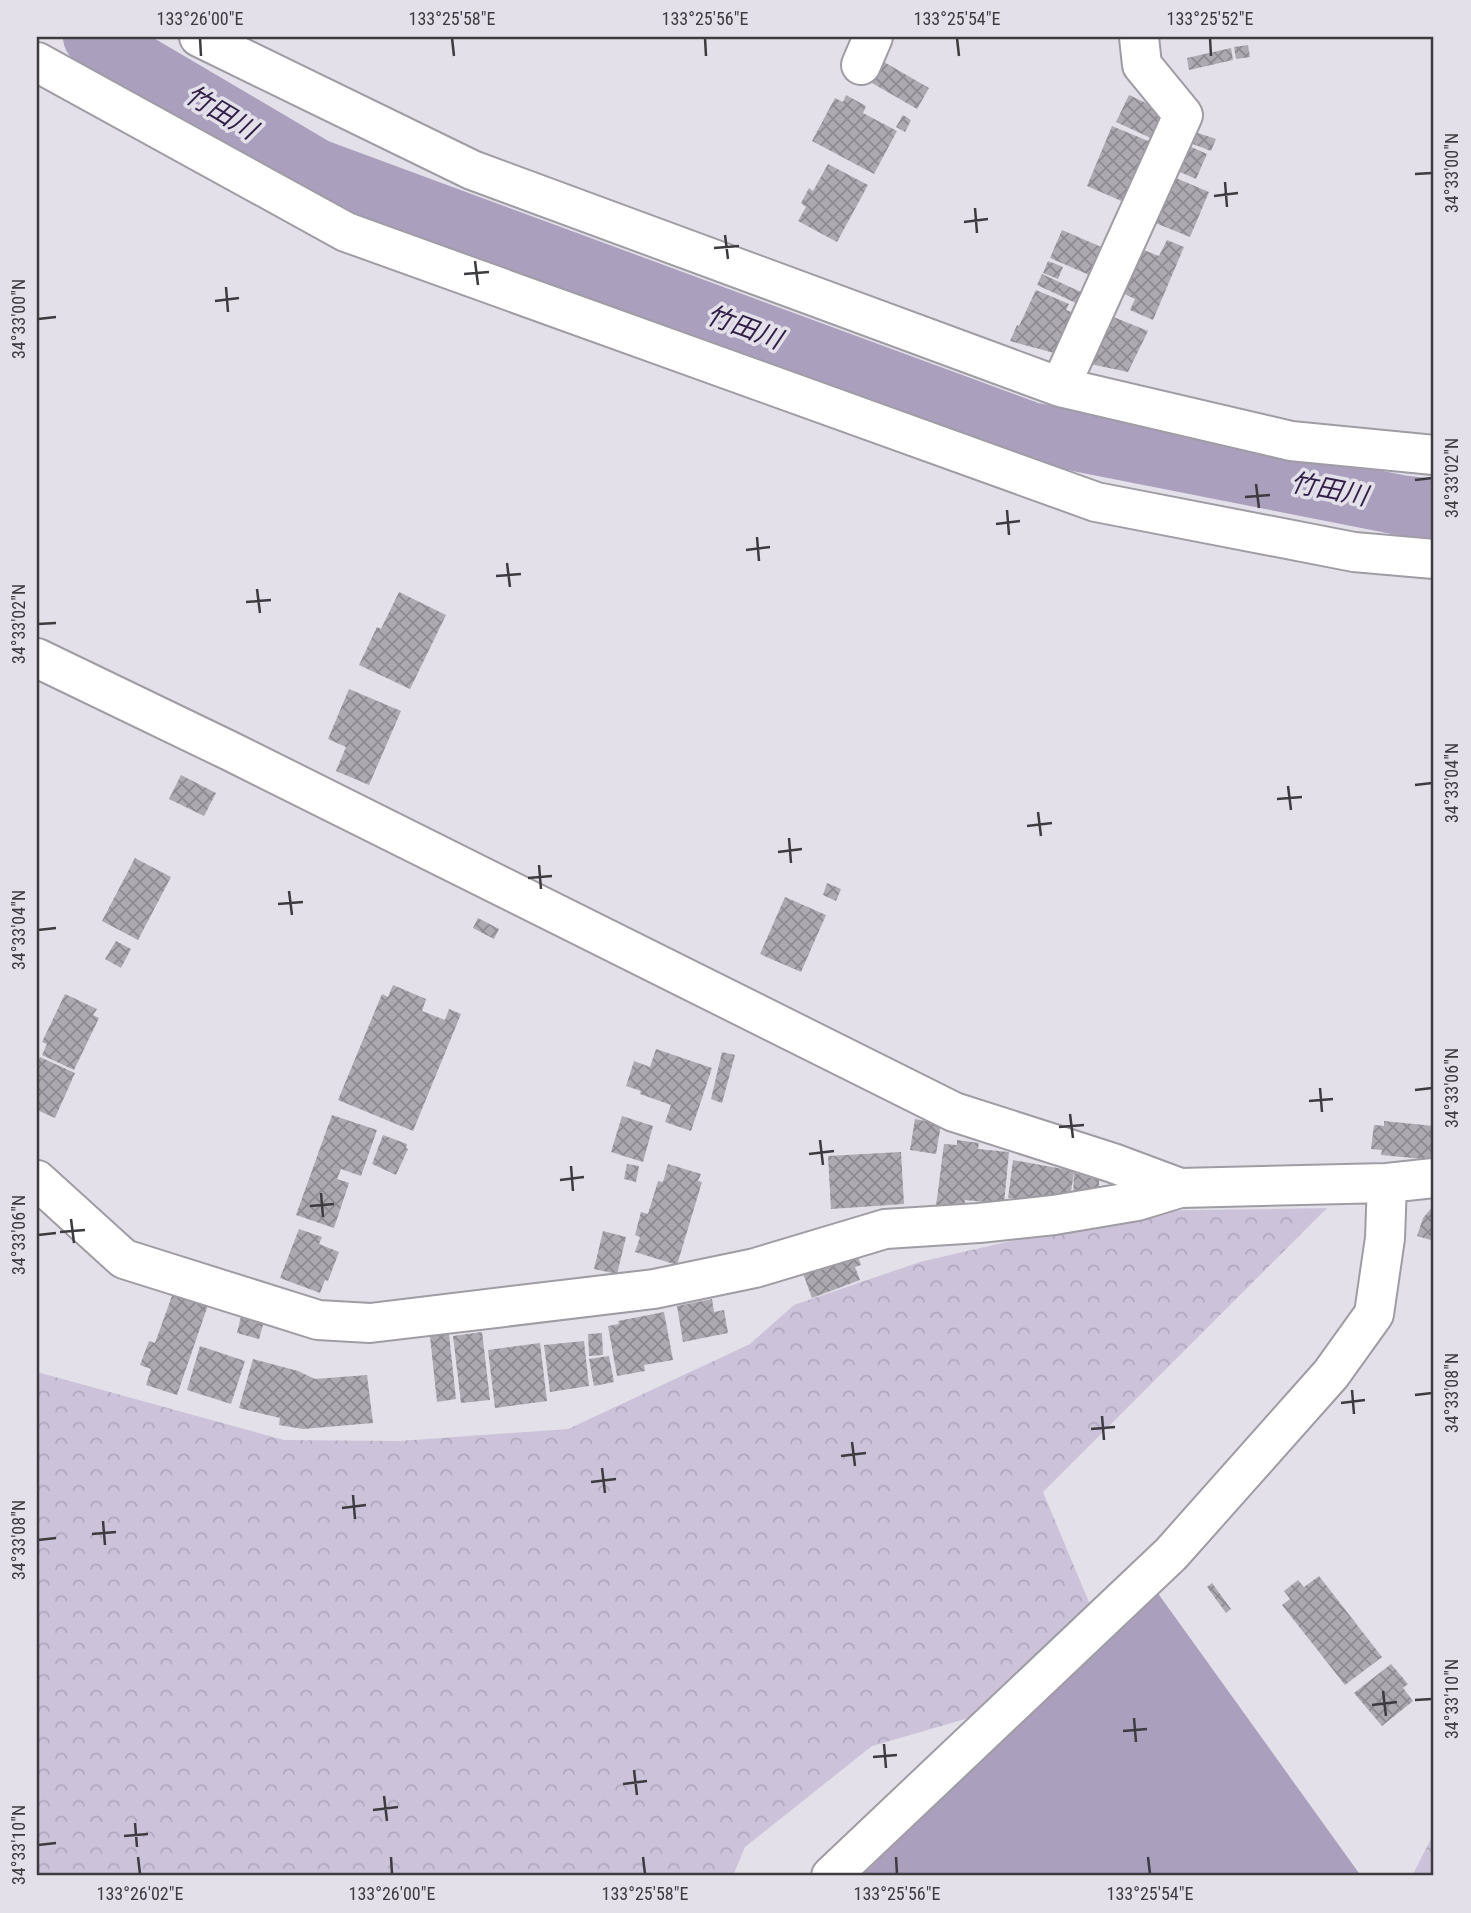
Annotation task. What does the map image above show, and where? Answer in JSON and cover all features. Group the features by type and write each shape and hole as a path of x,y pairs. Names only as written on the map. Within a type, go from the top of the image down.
{"street":[{"path":"199,37 472,170 1060,387 1290,441 1434,455"},
{"path":"1060,387 1183,115 1142,65 1139,37"},
{"path":"37,62 346,232 1096,502 1354,552 1434,559"},
{"path":"37,658 243,757 954,1112 1113,1163 1180,1188"},
{"path":"37,1180 124,1259 318,1320 370,1322 654,1289 755,1268 885,1229 1054,1216 1137,1201 1180,1188 1387,1183 1434,1178"},
{"path":"831,1876 1171,1554 1331,1374 1374,1314 1385,1238 1387,1183"}],"green space":[{"path":"1327,1208 1043,1492 1091,1607 993,1711 872,1746 745,1847 733,1876 37,1876 37,1372 284,1440 399,1441 568,1429 750,1344 794,1305 920,1262 1139,1211"},
{"path":"1434,1833 1434,1876 1411,1876 1414,1872"}],"shaded area":[{"path":"1157,1592 1361,1876 861,1876 874,1864"}],"building":[{"path":"1248,45 1250,57 1236,59 1234,47"},
{"path":"1231,48 1233,60 1189,70 1187,58"},
{"path":"884,62 929,88 917,109 872,83"},
{"path":"846,95 866,106 863,113 897,131 874,174 812,141 835,98 843,102"},
{"path":"1129,95 1167,113 1155,140 1116,122"},
{"path":"903,115 911,120 905,132 896,127"},
{"path":"1112,126 1153,143 1139,177 1134,174 1126,192 1130,193 1126,203 1087,186"},
{"path":"1189,130 1216,139 1211,151 1185,141"},
{"path":"1182,143 1207,154 1196,179 1171,168"},
{"path":"828,164 868,185 837,242 798,221 806,207 801,203 809,188 813,191"},
{"path":"1171,176 1209,192 1190,237 1148,220"},
{"path":"1062,230 1106,249 1094,277 1050,258"},
{"path":"1167,240 1184,247 1153,320 1130,310 1135,299 1116,290 1136,247 1159,256"},
{"path":"1048,261 1063,267 1058,279 1043,273"},
{"path":"1042,274 1083,293 1078,304 1037,285"},
{"path":"1036,290 1069,304 1066,310 1077,314 1058,354 1010,341"},
{"path":"1111,316 1148,331 1128,372 1090,364"},
{"path":"399,592 446,615 410,689 359,665 377,627 381,629"},
{"path":"349,689 401,711 369,785 336,771 346,747 328,739"},
{"path":"181,775 216,793 204,816 169,799"},
{"path":"135,858 171,877 138,940 102,921"},
{"path":"827,883 841,889 836,901 823,895"},
{"path":"785,897 826,915 801,972 760,954"},
{"path":"478,918 499,929 494,939 473,928"},
{"path":"116,941 131,949 121,968 105,959"},
{"path":"393,985 426,999 422,1011 445,1020 449,1009 461,1014 413,1131 338,1100 382,994 388,997"},
{"path":"65,994 97,1009 93,1015 99,1018 74,1070 42,1055 47,1044 42,1042"},
{"path":"656,1049 712,1068 691,1131 665,1122 671,1105 626,1086 634,1061 650,1067"},
{"path":"722,1052 735,1055 722,1103 711,1099"},
{"path":"40,1057 75,1073 55,1118 37,1110 37,1063"},
{"path":"332,1115 377,1130 361,1176 341,1169 337,1179 349,1183 334,1228 296,1215"},
{"path":"622,1116 653,1126 643,1162 611,1152"},
{"path":"915,1119 941,1124 936,1154 910,1150"},
{"path":"1384,1121 1434,1126 1434,1160 1381,1155 1382,1150 1371,1149 1374,1125 1384,1126"},
{"path":"383,1135 407,1144 408,1149 396,1175 372,1164"},
{"path":"957,1140 979,1143 978,1149 1009,1152 1004,1204 965,1200 964,1210 936,1206 944,1144 957,1145"},
{"path":"901,1152 904,1204 831,1209 828,1156"},
{"path":"1013,1160 1074,1171 1070,1199 1039,1196 1038,1202 1008,1198"},
{"path":"627,1164 639,1166 636,1182 624,1179"},
{"path":"668,1164 701,1174 698,1181 702,1182 677,1265 635,1252 640,1237 635,1235 641,1212 648,1214 658,1181 663,1182"},
{"path":"1074,1173 1099,1180 1099,1196 1073,1196"},
{"path":"1434,1205 1434,1241 1417,1236 1423,1218"},
{"path":"299,1229 322,1237 319,1244 339,1252 328,1281 325,1280 320,1293 280,1278"},
{"path":"603,1231 626,1237 617,1274 594,1269"},
{"path":"855,1249 861,1265 855,1267 860,1280 812,1298 801,1268"},
{"path":"173,1293 208,1305 177,1395 146,1385 151,1369 140,1365 149,1341 155,1343"},
{"path":"712,1299 714,1312 724,1310 728,1333 683,1342 677,1306"},
{"path":"242,1312 265,1318 259,1339 237,1333"},
{"path":"664,1312 673,1360 644,1365 645,1371 617,1376 608,1326 619,1324 618,1321"},
{"path":"448,1325 456,1399 437,1402 429,1327"},
{"path":"482,1332 490,1400 461,1403 453,1336"},
{"path":"602,1333 603,1355 589,1356 588,1334"},
{"path":"584,1341 589,1386 550,1392 544,1345"},
{"path":"540,1343 547,1401 495,1408 488,1350"},
{"path":"200,1346 245,1361 231,1404 187,1390"},
{"path":"609,1356 614,1382 594,1386 589,1359"},
{"path":"253,1359 298,1371 315,1379 367,1375 373,1423 303,1429 279,1425 280,1418 239,1408"},
{"path":"1319,1576 1382,1657 1345,1685 1282,1605 1290,1599 1284,1591 1298,1580 1304,1587"},
{"path":"1212,1583 1231,1609 1226,1613 1207,1587"},
{"path":"1391,1664 1408,1684 1403,1688 1413,1701 1382,1726 1354,1693"}],"waterway":[{"name":"竹田川","path":"93,37 317,169 1030,432 1400,505 1434,509"}]}
